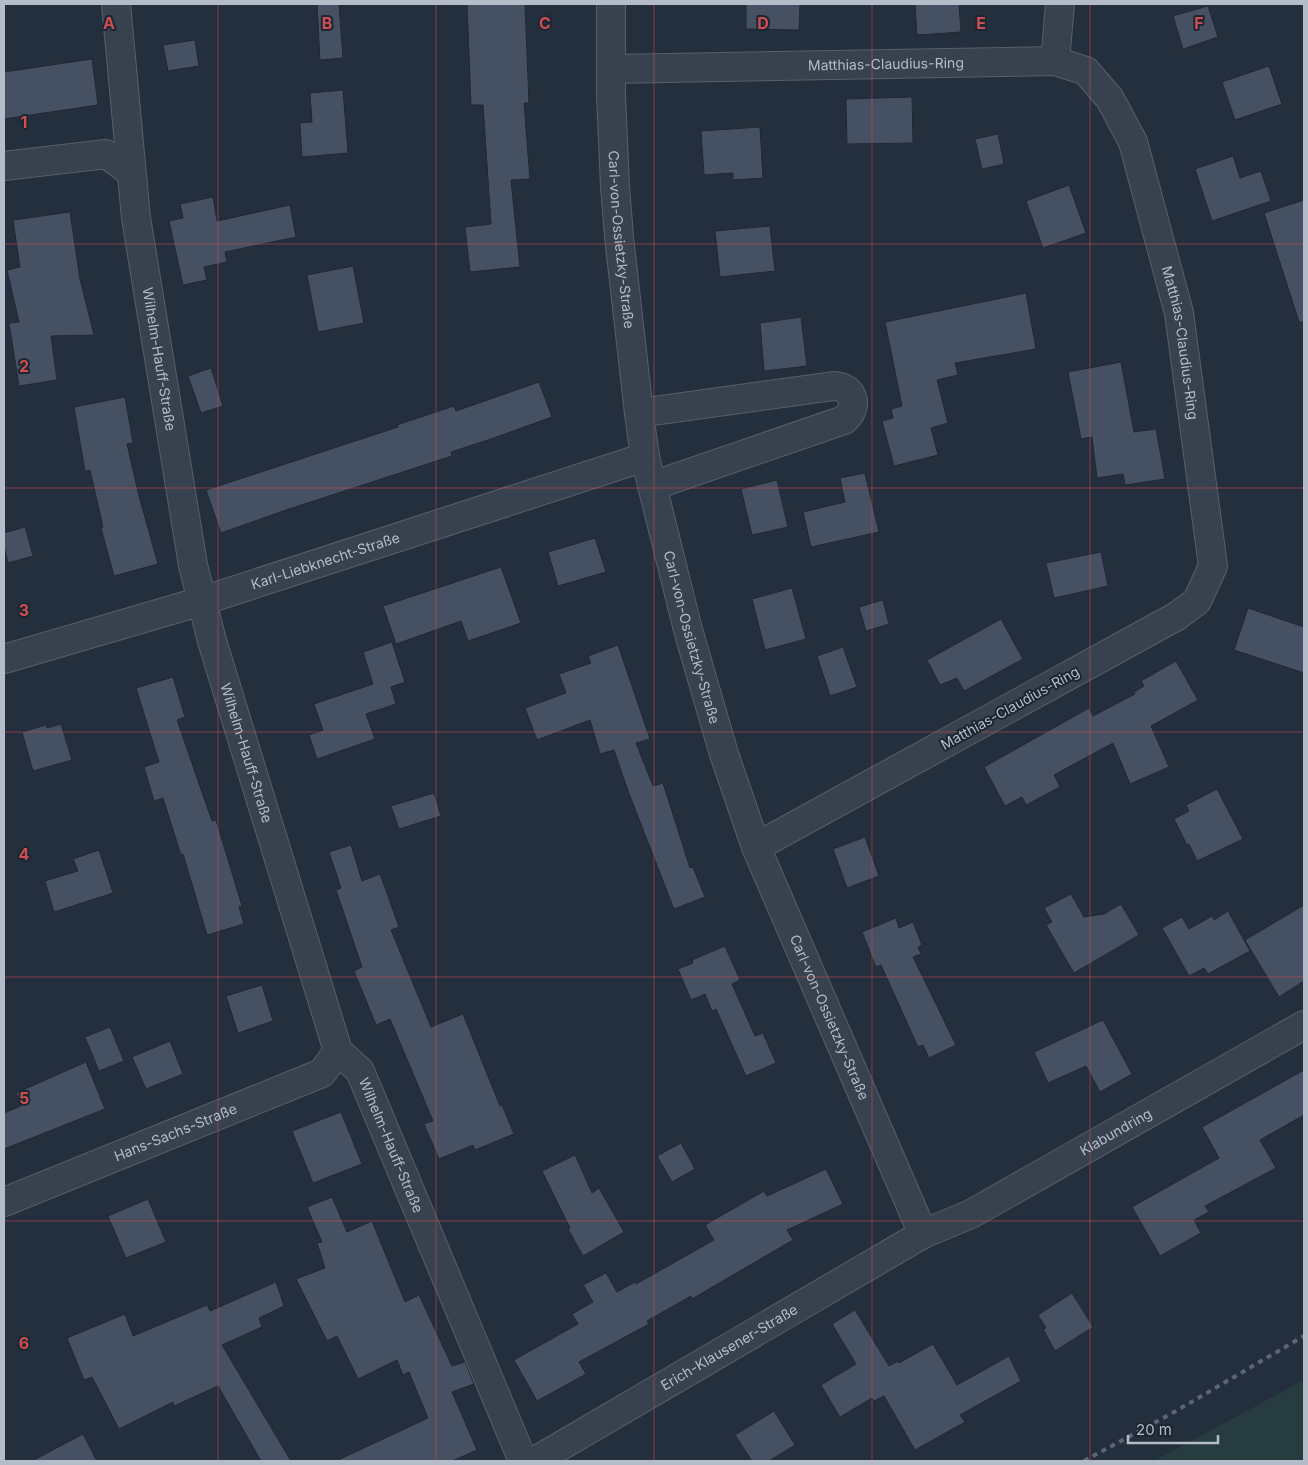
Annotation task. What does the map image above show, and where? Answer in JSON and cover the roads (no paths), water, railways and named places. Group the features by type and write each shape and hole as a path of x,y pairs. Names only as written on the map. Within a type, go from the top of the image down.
{"street":[{"name":"Wilhelm-Hauff-Straße","path":"116,4 136,218 193,565 212,641 338,1051 360,1071 523,1461"},
{"name":"Carl-von-Ossietzky-Straße","path":"611,4 615,186 639,413 645,457 688,630 724,754 756,847 923,1234"},
{"path":"1055,61 1060,4"},
{"name":"Matthias-Claudius-Ring","path":"611,69 1055,61 1086,71 1110,99 1133,142 1179,313 1213,566 1197,601 1177,616 756,847"},
{"path":"4,166 106,154 131,172"},
{"path":"639,413 834,386 841,386 847,389 853,402 850,415 844,420 652,486"},
{"name":"Karl-Liebknecht-Straße","path":"4,659 202,600 645,457"},
{"name":"Klabundring","path":"923,1234 971,1214 1304,1025"},
{"name":"Hans-Sachs-Straße","path":"4,1202 322,1073 338,1051"},
{"name":"Erich-Klausener-Straße","path":"535,1461 923,1234"}],"railway":[{"path":"1084,1461 1176,1411 1304,1336"}]}
